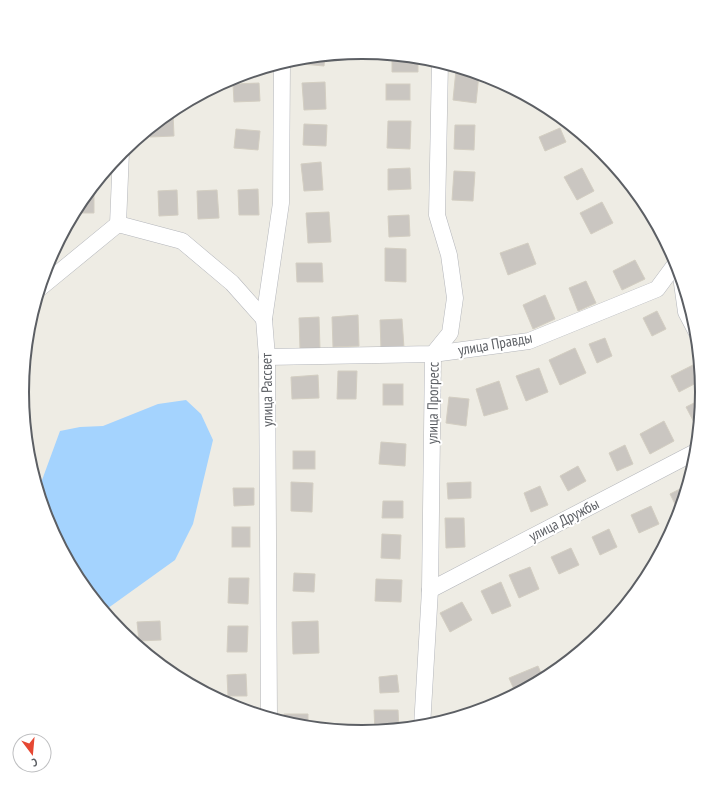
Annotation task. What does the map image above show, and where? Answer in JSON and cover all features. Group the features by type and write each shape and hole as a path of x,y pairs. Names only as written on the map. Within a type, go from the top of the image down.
{"street":[{"name":"улица Прогресс","path":"422,721 430,590 433,354 450,333 455,298 449,255 437,215 440,68"},
{"name":"улица Рассвет","path":"269,713 267,357 264,319 281,203 282,69"},
{"path":"48,281 118,224 121,164"},
{"path":"118,224 182,241 232,284 264,319"},
{"name":"улица Правды","path":"267,357 433,354 529,341 657,289 672,268"},
{"name":"улица Дружбы","path":"430,590 690,454"}],"water":[{"path":"186,400 201,414 213,440 193,524 175,560 108,608 85,578 63,540 54,520 41,482 60,431 80,427 103,426 158,404"}],"building":[{"path":"392,61 418,64 418,72 392,72"},
{"path":"324,62 324,66 303,64"},
{"path":"456,72 478,80 476,103 453,100"},
{"path":"325,82 326,109 304,110 302,83"},
{"path":"259,83 260,101 234,102 233,85"},
{"path":"386,84 410,84 410,100 386,100"},
{"path":"173,118 174,136 150,137 159,128"},
{"path":"388,121 411,121 410,149 387,148"},
{"path":"304,124 327,125 326,146 303,145"},
{"path":"455,125 475,125 474,150 454,149"},
{"path":"560,128 566,142 545,151 539,137"},
{"path":"236,129 260,131 258,150 234,148"},
{"path":"321,162 323,190 304,191 301,164"},
{"path":"410,168 411,189 388,190 388,169"},
{"path":"582,168 594,191 577,200 564,177"},
{"path":"454,171 475,172 473,201 452,200"},
{"path":"258,189 259,215 239,215 238,190"},
{"path":"177,190 178,215 159,216 158,191"},
{"path":"217,190 219,218 198,219 197,191"},
{"path":"94,195 94,213 82,213"},
{"path":"602,202 613,223 591,234 580,213"},
{"path":"329,212 331,242 308,243 306,213"},
{"path":"409,215 410,236 389,237 388,216"},
{"path":"528,243 536,264 508,275 500,253"},
{"path":"385,248 406,249 406,282 385,281"},
{"path":"635,260 645,279 622,290 613,271"},
{"path":"296,263 322,263 323,282 297,282"},
{"path":"586,281 596,303 578,311 569,288"},
{"path":"545,295 555,319 533,329 523,305"},
{"path":"657,311 666,329 652,336 643,318"},
{"path":"358,315 359,346 333,347 332,317"},
{"path":"319,317 320,349 300,349 299,318"},
{"path":"402,319 404,348 381,349 380,320"},
{"path":"605,338 612,356 597,363 589,344"},
{"path":"575,348 586,373 560,385 549,360"},
{"path":"694,364 696,383 679,392 671,376"},
{"path":"539,368 548,392 526,401 516,376"},
{"path":"338,371 357,371 356,399 337,399"},
{"path":"318,375 319,398 292,399 291,377"},
{"path":"499,381 508,409 484,416 476,389"},
{"path":"383,384 403,384 403,405 383,405"},
{"path":"449,397 469,399 466,426 446,423"},
{"path":"696,402 694,423 686,407"},
{"path":"664,421 674,441 650,454 640,434"},
{"path":"381,442 406,444 405,466 379,464"},
{"path":"625,445 633,464 617,471 609,453"},
{"path":"293,451 315,451 315,469 293,469"},
{"path":"578,466 586,481 568,491 560,476"},
{"path":"291,482 313,483 312,512 291,511"},
{"path":"471,482 471,498 448,499 447,483"},
{"path":"540,486 548,505 531,512 524,493"},
{"path":"233,488 254,488 254,505 234,506"},
{"path":"682,488 676,506 670,494"},
{"path":"383,501 403,501 403,518 382,518"},
{"path":"651,506 659,524 639,533 631,515"},
{"path":"445,518 464,518 465,547 446,548"},
{"path":"232,527 250,527 250,547 232,547"},
{"path":"609,529 617,547 600,555 592,537"},
{"path":"382,534 401,535 400,559 381,558"},
{"path":"571,548 579,565 559,574 551,557"},
{"path":"530,567 539,589 519,598 509,575"},
{"path":"294,573 315,574 314,592 293,591"},
{"path":"229,578 249,578 248,604 228,603"},
{"path":"376,579 402,580 401,602 375,601"},
{"path":"501,582 511,606 492,614 481,591"},
{"path":"462,602 472,620 450,632 440,613"},
{"path":"160,621 161,640 141,641 139,639 137,622"},
{"path":"318,621 319,653 293,654 292,622"},
{"path":"228,626 248,626 247,652 227,652"},
{"path":"538,666 541,674 514,690 509,678"},
{"path":"246,674 247,696 228,696 227,675"},
{"path":"397,675 399,692 380,693 379,677"},
{"path":"374,710 398,710 399,724 375,725"},
{"path":"284,714 308,714 308,722 297,720 284,717"}]}
